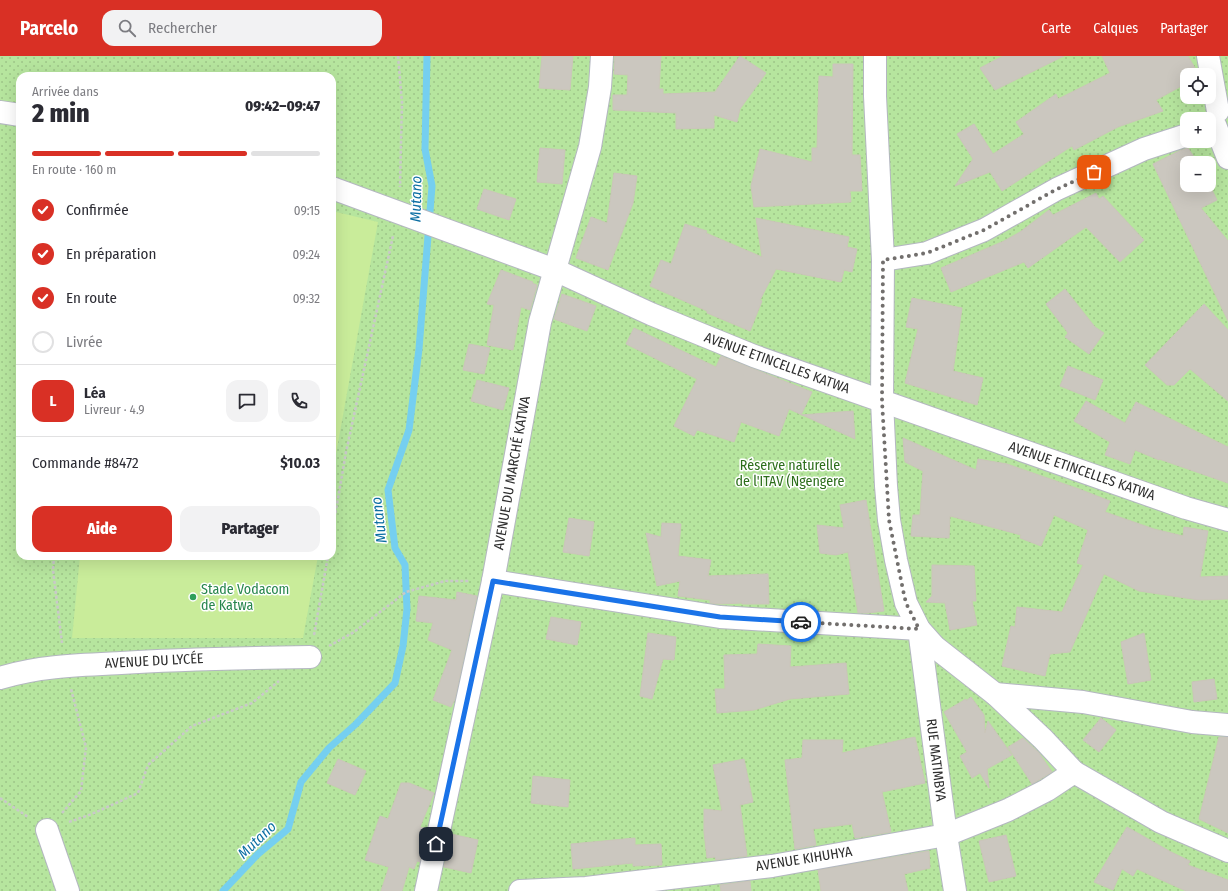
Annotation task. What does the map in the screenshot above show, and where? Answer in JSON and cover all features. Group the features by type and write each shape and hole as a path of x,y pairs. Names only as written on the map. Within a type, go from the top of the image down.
{"street":[{"name":"AVENUE DU MARCHÉ KATWA","path":"426,891 493,581 540,322 590,147 600,87 602,56"},
{"path":"875,56 883,260 882,401 889,520 906,603 919,629 935,647 995,694 1044,739 1074,772 1161,822 1228,851"},
{"path":"1208,56 1218,118 1228,158"},
{"path":"0,112 16,114"},
{"path":"883,260 927,253 984,230 1057,189 1144,149 1180,137"},
{"name":"AVENUE ETINCELLES KATWA","path":"336,189 555,270 651,314 754,356 1186,508 1228,520"},
{"path":"493,581 720,617 919,629"},
{"name":"RUE MATIMBYA","path":"919,629 946,835 955,891"},
{"name":"AVENUE DU LYCÉE","path":"0,678 12,674 65,666 186,659 310,657"},
{"path":"995,694 1083,702 1192,722 1228,725"},
{"name":"AVENUE KIHUHYA","path":"520,891 586,888 772,866 946,835 1008,810 1047,790 1074,772"},
{"path":"47,830 68,891"}],"path":[{"path":"336,510 346,452 398,212 402,102 398,56"},
{"path":"47,830 81,791 86,747 65,666 53,570 54,560"},
{"path":"310,657 327,560"},
{"path":"310,657 354,632 406,592 445,581 493,581"},
{"path":"47,830 92,814 138,793 148,765 192,726 252,703"},
{"path":"0,798 47,830"}],"green space":[{"name":"Réserve naturelle de l'ITAV (Ngengere","path":"0,56 1228,56 1228,891 0,891"},
{"path":"336,212 378,222 336,454"},
{"name":"Stade Vodacom de Katwa","path":"80,560 317,560 303,638 72,638"}],"building":[{"path":"542,56 573,56 570,90 539,88"},
{"path":"615,56 661,56 659,89 663,89 663,94 715,92 740,56 766,73 740,109 737,122 714,115 714,128 676,129 676,113 613,110 613,95 627,95 628,75 614,74"},
{"path":"1003,56 1064,56 995,90 980,68"},
{"path":"1102,56 1188,56 1195,68 1180,68 1180,87 1156,100 1163,111 1118,127 1074,150 1072,146 1002,191 990,172 955,186 973,159 957,134 974,124 993,154 1024,134 1016,122 1056,94 1058,99 1110,73"},
{"path":"833,64 853,64 852,155 860,155 862,191 850,191 851,202 754,207 751,186 760,149 812,162 812,148 817,148 819,76 833,77"},
{"path":"540,148 565,150 562,184 537,182"},
{"path":"1188,148 1193,156 1180,156 1180,192 1213,192 1217,200 1201,208 1228,241 1228,321 1153,164"},
{"path":"614,173 637,176 633,203 608,270 576,258 591,217 607,223"},
{"path":"484,189 516,199 509,220 477,209"},
{"path":"1096,193 1099,199 1103,196 1144,240 1120,262 1086,227 1028,268 1024,262 951,292 941,268 1004,241 1020,232 1049,210 1053,215"},
{"path":"756,218 849,237 847,247 857,249 852,272 844,270 841,282 776,269 760,300 762,301 750,331 707,313 707,311 650,286 661,260 671,264 685,224 707,231 706,233 762,257"},
{"path":"501,270 533,282 532,283 537,285 530,310 521,307 513,350 487,345 494,305 487,304"},
{"path":"1065,289 1095,327 1104,333 1089,354 1065,337 1068,333 1046,304"},
{"path":"562,294 596,306 587,331 554,319"},
{"path":"912,298 962,308 953,371 983,378 977,405 905,383 918,329 906,327"},
{"path":"1204,304 1228,330 1228,401 1190,369 1174,385 1167,385 1145,365"},
{"path":"634,328 716,367 721,356 812,392 801,415 789,409 779,436 741,422 734,442 697,430 694,436 674,426 697,379 626,344"},
{"path":"469,344 490,348 484,374 463,370"},
{"path":"1068,366 1103,380 1095,400 1060,386"},
{"path":"477,380 509,388 503,410 471,401"},
{"path":"1086,401 1125,423 1136,402 1228,447 1228,483 1159,460 1135,450 1130,464 1105,455 1110,442 1074,421"},
{"path":"853,411 855,439 802,415"},
{"path":"903,438 976,470 978,459 1007,464 1079,489 1110,501 1105,512 1154,529 1183,536 1184,527 1208,531 1200,577 1228,576 1228,599 1199,600 1139,591 1104,574 1070,652 1050,654 1045,676 1002,666 1011,626 1015,627 1017,607 1062,612 1083,565 1077,563 1088,530 1054,515 1041,546 1020,538 1021,535 950,516 949,538 911,536 913,515 920,515 923,471 905,462"},
{"path":"866,500 884,611 858,613 848,552 836,555 820,553 817,525 844,528 840,505"},
{"path":"569,518 594,522 589,556 563,552"},
{"path":"662,523 681,524 678,556 711,560 708,576 768,574 769,604 720,604 710,603 710,600 678,596 680,581 657,586 646,533 661,537"},
{"path":"932,565 974,566 976,601 972,601 977,625 950,630 945,603 926,602 932,596"},
{"path":"457,592 477,596 455,699 451,707 433,700 452,650 428,640 433,623 416,621 419,596 456,600"},
{"path":"551,617 581,622 577,645 546,639"},
{"path":"648,633 676,637 674,660 663,659 652,699 640,696"},
{"path":"1144,633 1151,680 1128,684 1121,642"},
{"path":"758,644 791,646 790,667 846,663 849,694 790,699 754,710 717,713 715,689 725,689 724,655 757,654"},
{"path":"1214,679 1217,699 1194,702 1192,682"},
{"path":"971,697 984,715 985,733 988,721 1012,755 987,769 989,788 980,773 972,778 960,756 967,752 944,712"},
{"path":"1101,718 1116,730 1099,752 1083,740"},
{"path":"915,737 925,783 882,792 891,832 855,838 852,824 813,829 816,845 795,849 785,760 802,758 803,740 843,740 842,753"},
{"path":"1219,737 1228,737 1228,833 1199,819"},
{"path":"1023,738 1039,753 1052,772 1032,784 1008,747"},
{"path":"338,759 366,771 355,795 327,783"},
{"path":"744,759 753,802 740,805 747,856 716,860 715,857 707,858 704,832 704,809 722,811 713,765"},
{"path":"533,776 570,780 568,807 531,803"},
{"path":"401,783 409,783 434,793 420,827 427,829 420,862 417,861 414,869 409,867 402,891 381,891 389,867 365,860 380,816 388,819"},
{"path":"1127,827 1190,861 1188,865 1228,880 1228,891 1186,891 1137,869 1133,876 1122,869 1113,890 1094,882"},
{"path":"451,834 478,840 471,873 444,867"},
{"path":"1006,835 1016,876 989,882 979,841"},
{"path":"635,838 635,845 661,844 662,865 633,866 633,863 573,869 571,844"},
{"path":"929,851 930,868 904,874 908,891 821,891 818,870"},
{"path":"750,881 751,891 721,891 720,885"}],"waterway":[{"name":"Mutano","path":"223,891 258,854 288,829 301,782 329,748 356,724 395,683 403,646 407,609 405,565 395,548 388,490 409,430 419,349 432,186 425,149 427,56"}],"way so far":[{"path":"801,622 919,629 906,603 889,520 882,401 883,260 927,253 984,230 1057,189 1094,172"}],"place":[{"name":"Stade Vodacom de Katwa","path":"193,597"}],"route":[{"path":"436,844 493,581 720,617 801,622"}]}
